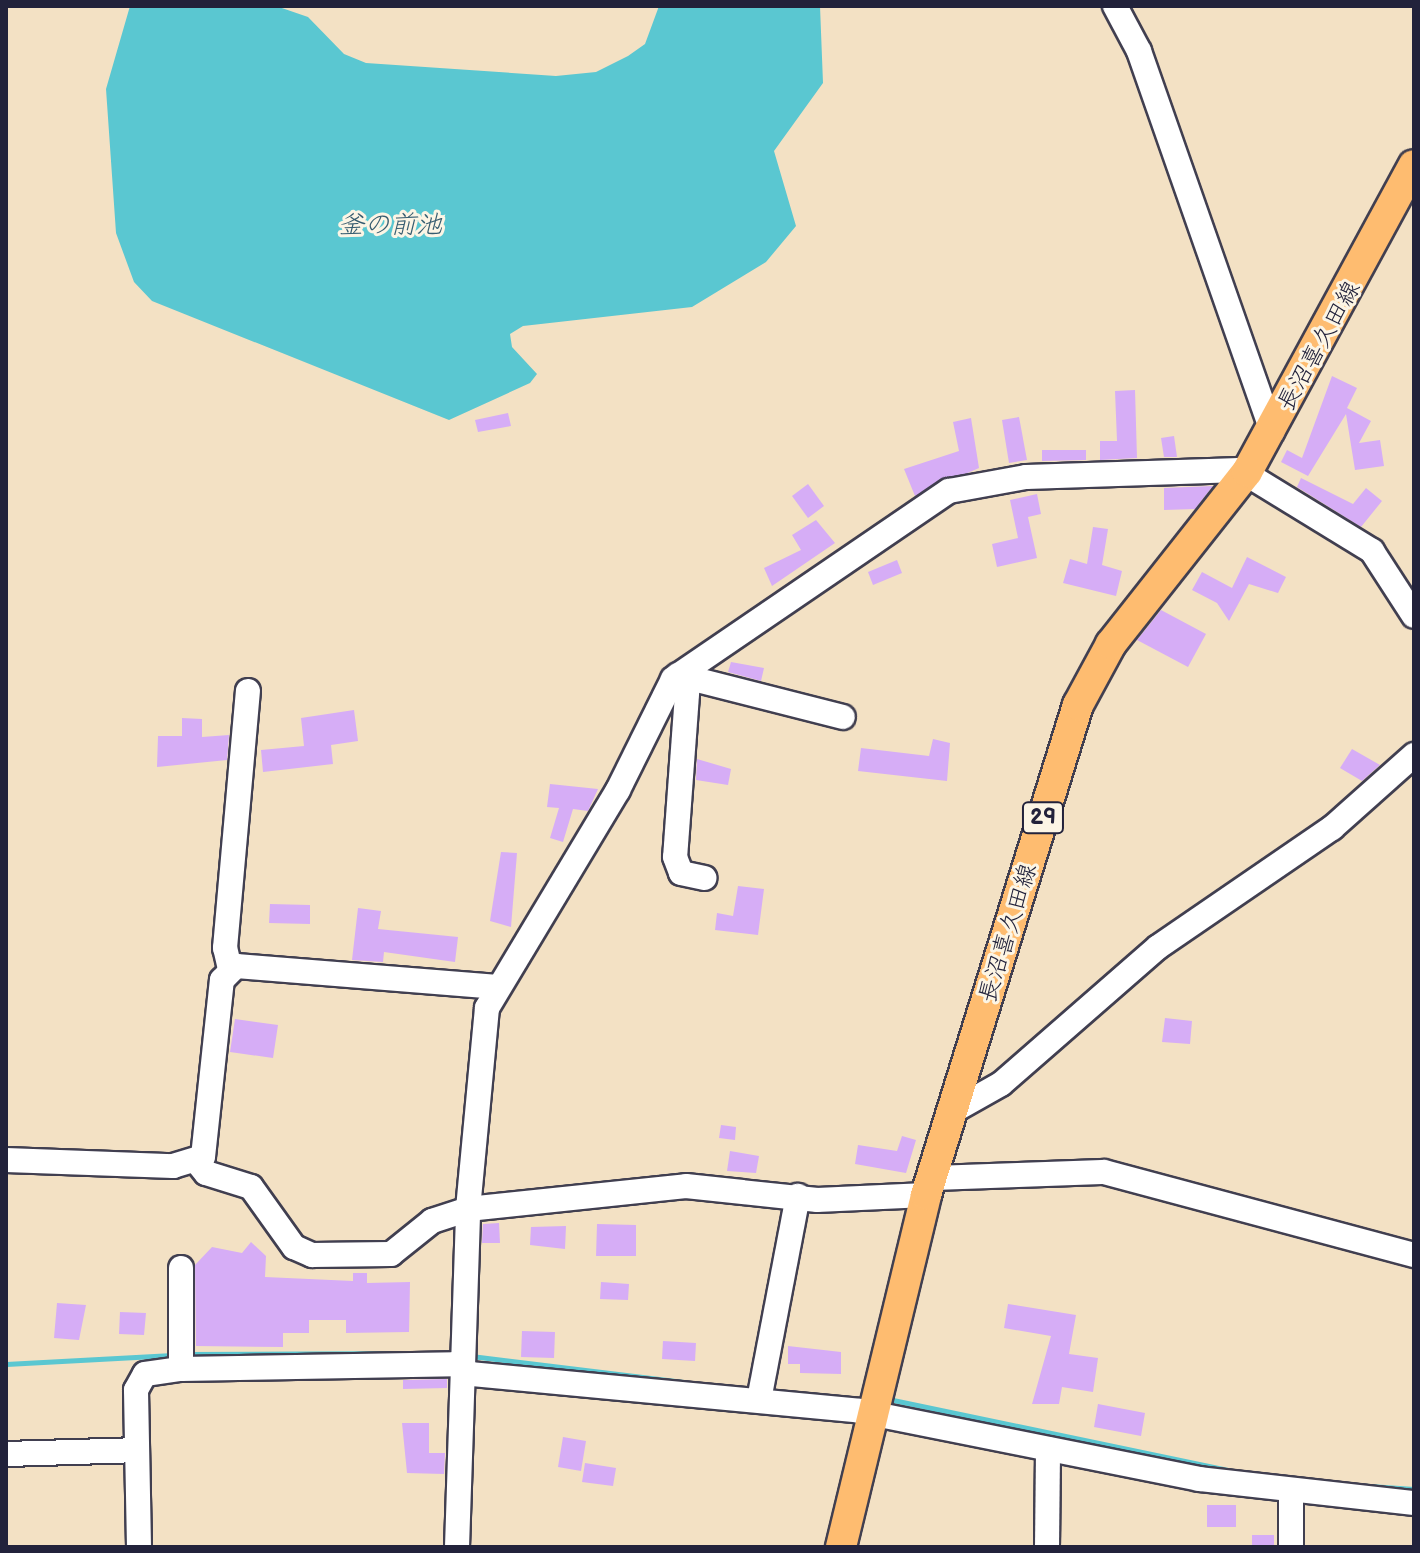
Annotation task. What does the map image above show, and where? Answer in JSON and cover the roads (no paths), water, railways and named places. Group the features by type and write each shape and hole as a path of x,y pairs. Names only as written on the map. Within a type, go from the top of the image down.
{"main road":[{"name":"長沼喜久田線","path":"841,1547 929,1186 1078,705 1111,644 1247,472 1414,165"}],"street":[{"path":"1115,6 1139,51 1272,431"},
{"path":"457,1547 468,1209 485,1020 495,987 604,813 683,678 949,491 1026,477 1215,467 1247,472 1372,551 1414,616"},
{"path":"683,678 843,717"},
{"path":"683,678 675,857 681,873 704,878"},
{"path":"197,1162 207,1146 222,980 230,969 226,933 248,691"},
{"path":"953,1111 1010,1076 1158,947 1332,828 1414,755"},
{"path":"230,969 495,987"},
{"path":"6,1160 197,1162"},
{"path":"197,1162 206,1173 251,1187 304,1254 391,1254 432,1221 468,1209 708,1185 798,1196 1104,1172 1414,1255"},
{"path":"759,1400 798,1196"},
{"path":"181,1268 181,1369"},
{"path":"139,1547 137,1450 141,1378 181,1369 464,1369 759,1400 871,1414 1291,1492 1414,1503"},
{"path":"1047,1547 1048,1449"},
{"path":"6,1454 137,1450"},
{"path":"1291,1492 1291,1547"}],"water":[{"name":"釜の前池","path":"130,6 276,6 308,17 344,54 366,63 556,76 596,72 628,56 645,44 659,6 820,6 823,83 774,151 796,226 766,262 692,307 523,326 510,334 512,347 537,374 530,383 449,420 152,301 134,282 116,233 106,89"}],"waterway":[{"path":"187,1354 401,1353"},
{"path":"6,1364 173,1355"},
{"path":"471,1356 683,1382"},
{"path":"888,1399 1234,1471"},
{"path":"1355,1485 1414,1489"}]}
